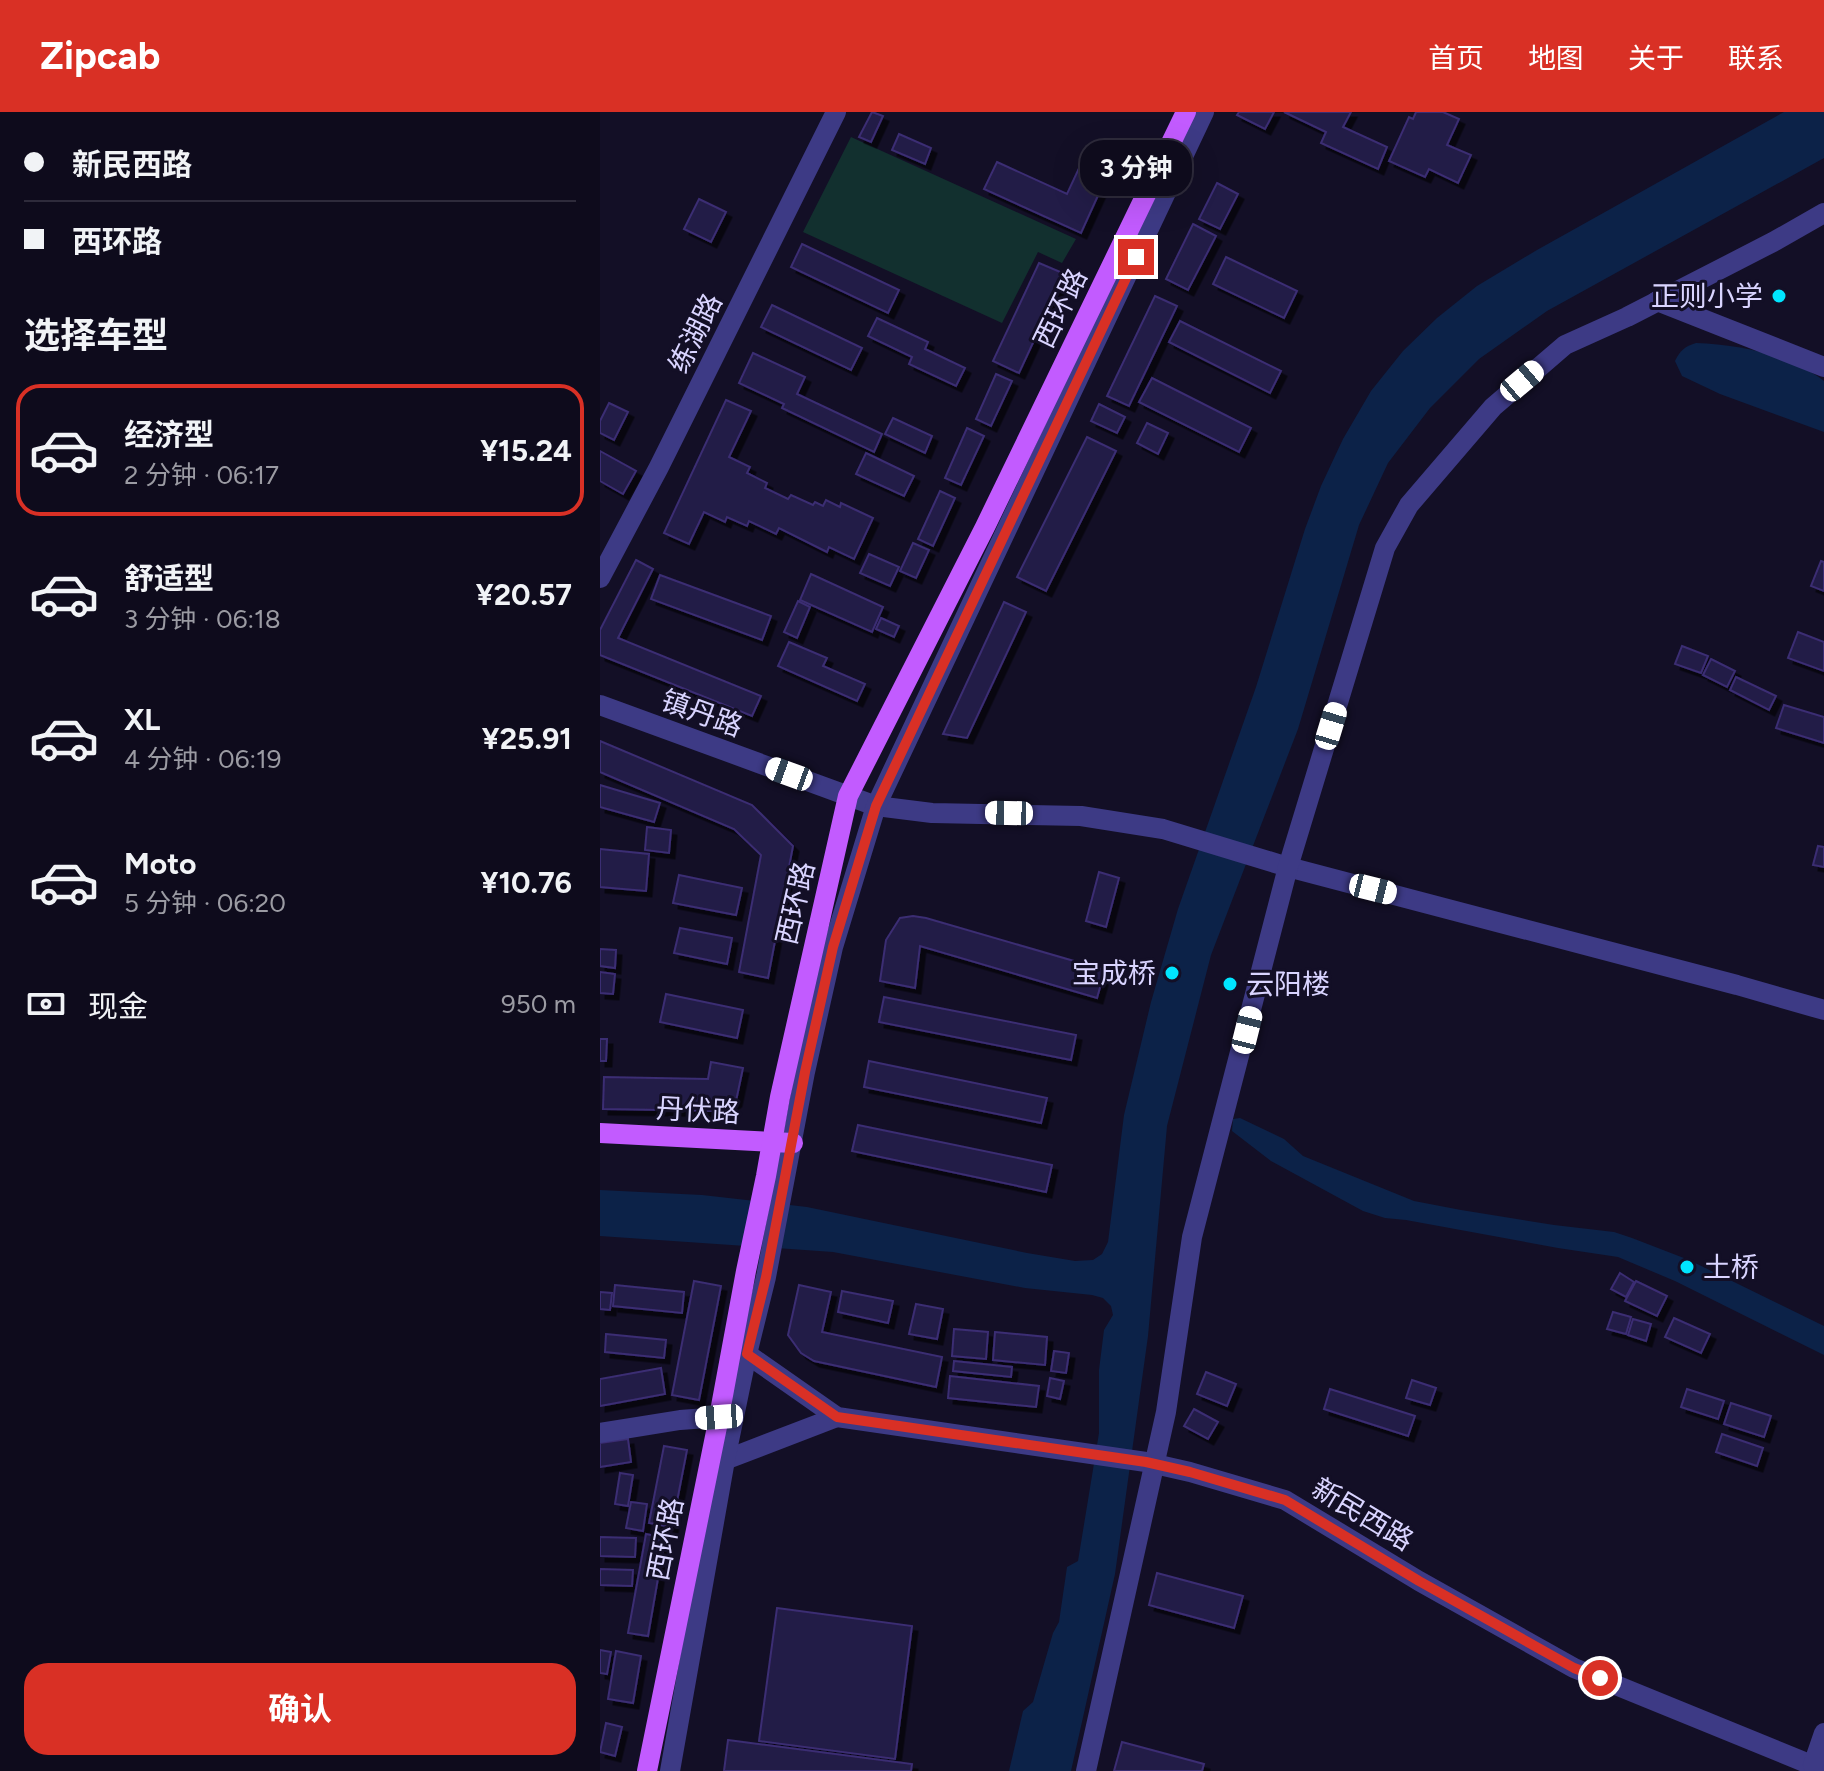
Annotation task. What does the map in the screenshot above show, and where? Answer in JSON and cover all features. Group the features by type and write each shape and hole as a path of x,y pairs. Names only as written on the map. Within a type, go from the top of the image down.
{"main road":[{"name":"西环路","path":"647,1771 726,1416 746,1271 773,1193 783,1142 780,1097 848,796 985,527 1186,112"},
{"name":"丹伏路","path":"600,1133 783,1142"}],"street":[{"name":"练湖路","path":"600,578 667,453 836,112"},
{"name":"西环路","path":"783,1142 805,1072 833,947 876,806 1204,112"},
{"path":"1086,1771 1150,1463 1166,1412 1192,1237 1288,867 1385,548 1409,505 1493,407 1565,345 1657,301 1824,213"},
{"path":"1657,301 1824,367"},
{"name":"镇丹路","path":"600,705 876,806 932,813 1081,816 1172,831 1288,867 1824,1010"},
{"name":"西环路","path":"670,1771 725,1460 726,1416 747,1354 766,1277 773,1193"},
{"name":"新民西路","path":"747,1354 837,1417 1150,1463 1285,1500 1419,1581 1574,1668 1819,1768"},
{"path":"600,1433 726,1416"},
{"name":"新民西路","path":"725,1460 837,1417"},
{"path":"1819,1768 1824,1733"}],"green space":[{"path":"851,137 1076,239 1062,263 1038,252 1002,323 803,232"}],"water":[{"path":"1784,112 1824,112 1824,158 1547,311 1479,359 1430,408 1388,463 1359,525 1298,729 1211,955 1167,1126 1148,1336 1115,1574 1071,1771 1009,1771 1023,1711 1033,1702 1059,1622 1067,1567 1078,1561 1099,1433 1099,1370 1104,1330 1113,1315 1111,1306 1103,1298 1092,1295 1025,1288 833,1252 600,1236 600,1190 702,1195 807,1207 1075,1261 1093,1260 1102,1254 1108,1242 1124,1115 1151,1002 1178,909 1256,687 1321,486 1343,439 1371,391 1403,351 1477,286"},
{"path":"1696,343 1730,346 1780,358 1824,381 1824,432 1720,394 1682,376 1675,361 1684,349"},
{"path":"1240,1118 1284,1139 1303,1156 1414,1201 1614,1232 1689,1260 1824,1326 1824,1355 1675,1281 1618,1257 1385,1218 1363,1211 1271,1161 1232,1131 1233,1119"}],"building":[{"path":"872,112 883,116 871,142 859,137"},
{"path":"1239,112 1274,112 1265,129 1237,115"},
{"path":"1284,112 1351,112 1343,127 1387,147 1378,169 1321,143 1326,132"},
{"path":"1416,112 1443,112 1459,119 1447,145 1471,155 1458,183 1429,169 1425,177 1389,161 1409,117 1413,119"},
{"path":"899,134 931,148 925,164 892,150"},
{"path":"997,162 1067,194 1080,166 1106,178 1081,233 984,189"},
{"path":"1217,183 1238,194 1220,229 1199,219"},
{"path":"699,199 726,212 711,242 684,229"},
{"path":"1193,224 1216,236 1188,290 1166,279"},
{"path":"802,244 899,290 888,313 791,267"},
{"path":"1226,257 1297,291 1284,318 1213,284"},
{"path":"1039,263 1065,274 1019,373 993,361"},
{"path":"1155,296 1177,306 1129,406 1107,396"},
{"path":"772,305 862,348 851,370 761,327"},
{"path":"877,318 928,342 925,349 965,368 956,386 909,364 912,357 868,336"},
{"path":"1180,321 1281,371 1270,393 1169,342"},
{"path":"753,353 805,377 797,394 882,434 874,452 782,408 784,404 739,383"},
{"path":"996,374 1012,381 991,426 976,419"},
{"path":"1152,378 1251,428 1239,452 1139,402"},
{"path":"726,400 751,411 729,457 750,467 747,473 767,483 765,488 788,499 791,495 813,505 815,502 823,506 826,500 840,507 841,503 873,518 854,559 829,547 827,552 779,528 776,534 749,521 747,526 727,517 725,522 704,512 689,544 664,533"},
{"path":"609,403 628,412 614,440 600,433 600,421"},
{"path":"1099,404 1125,417 1117,433 1091,421"},
{"path":"893,418 932,436 925,453 885,434"},
{"path":"1147,423 1168,433 1158,454 1137,443"},
{"path":"967,428 984,436 961,485 945,478"},
{"path":"1087,437 1116,451 1046,591 1017,577"},
{"path":"600,451 636,471 623,494 600,481"},
{"path":"866,453 914,476 904,496 856,474"},
{"path":"940,491 955,498 933,546 918,539"},
{"path":"913,543 929,550 916,578 900,571"},
{"path":"869,554 899,567 890,586 860,573"},
{"path":"636,560 653,569 618,638 761,696 752,716 600,655 600,630"},
{"path":"1821,561 1824,562 1824,591 1811,586"},
{"path":"811,574 883,607 872,632 800,600"},
{"path":"660,575 771,616 762,640 651,599"},
{"path":"798,601 810,607 797,638 784,632"},
{"path":"1004,602 1026,612 967,738 943,734"},
{"path":"881,618 899,626 894,637 876,629"},
{"path":"1798,632 1824,642 1824,671 1788,658"},
{"path":"789,642 827,658 823,666 865,684 857,701 778,666"},
{"path":"1682,646 1708,656 1701,673 1675,664"},
{"path":"1711,659 1735,671 1727,687 1703,675"},
{"path":"1736,677 1776,696 1769,710 1730,690"},
{"path":"1784,705 1824,717 1824,743 1776,728"},
{"path":"600,741 752,805 793,846 768,978 739,972 761,855 734,829 600,772"},
{"path":"600,785 660,803 654,822 600,807"},
{"path":"647,827 671,830 669,853 645,850"},
{"path":"1818,846 1824,847 1824,867 1813,865"},
{"path":"600,849 649,854 646,891 600,887"},
{"path":"1099,872 1119,878 1106,927 1086,921"},
{"path":"679,875 742,888 736,915 673,903"},
{"path":"913,916 1105,970 1097,998 920,946 915,988 880,981 886,940 900,918"},
{"path":"680,928 732,938 727,964 674,953"},
{"path":"600,949 616,950 615,968 600,966"},
{"path":"600,972 615,974 613,994 600,993"},
{"path":"666,994 743,1010 737,1038 660,1022"},
{"path":"884,997 1076,1035 1071,1060 879,1022"},
{"path":"600,1039 607,1039 606,1061 600,1061"},
{"path":"869,1061 1047,1098 1041,1123 864,1087"},
{"path":"711,1062 743,1068 736,1101 724,1111 603,1109 604,1077 708,1079"},
{"path":"858,1125 1052,1165 1046,1192 852,1151"},
{"path":"1620,1273 1634,1282 1626,1297 1611,1289"},
{"path":"694,1281 721,1286 699,1400 672,1395"},
{"path":"1636,1281 1667,1296 1657,1316 1625,1301"},
{"path":"615,1285 684,1292 682,1313 613,1306"},
{"path":"799,1285 831,1292 822,1332 942,1357 936,1387 814,1361 801,1353 788,1335"},
{"path":"842,1291 893,1301 888,1323 838,1312"},
{"path":"600,1292 612,1293 610,1310 600,1309"},
{"path":"916,1304 943,1309 937,1339 909,1334"},
{"path":"1613,1312 1631,1317 1626,1334 1607,1329"},
{"path":"1674,1318 1710,1334 1701,1353 1665,1337"},
{"path":"1633,1319 1651,1324 1646,1341 1628,1335"},
{"path":"954,1329 988,1332 986,1359 952,1356"},
{"path":"995,1332 1047,1337 1045,1365 993,1360"},
{"path":"606,1334 666,1340 664,1358 605,1352"},
{"path":"1054,1351 1069,1353 1066,1373 1051,1371"},
{"path":"954,1361 1012,1367 1011,1377 953,1371"},
{"path":"661,1368 665,1394 600,1406 600,1379"},
{"path":"1206,1372 1236,1384 1227,1406 1197,1394"},
{"path":"950,1376 1039,1386 1036,1407 948,1398"},
{"path":"1050,1378 1064,1381 1060,1399 1047,1396"},
{"path":"1412,1380 1436,1388 1430,1405 1406,1398"},
{"path":"1330,1389 1415,1416 1408,1436 1324,1409"},
{"path":"1687,1389 1724,1401 1718,1419 1681,1407"},
{"path":"1731,1403 1771,1416 1764,1437 1724,1424"},
{"path":"1194,1409 1218,1422 1208,1439 1184,1426"},
{"path":"1722,1434 1763,1448 1757,1466 1716,1452"},
{"path":"628,1439 631,1462 600,1467 600,1443"},
{"path":"664,1446 687,1450 672,1527 649,1523"},
{"path":"620,1473 633,1475 628,1506 615,1504"},
{"path":"631,1502 647,1504 643,1531 626,1528"},
{"path":"646,1534 665,1538 648,1636 628,1633"},
{"path":"600,1537 636,1538 635,1557 600,1556"},
{"path":"600,1569 633,1570 632,1586 600,1585"},
{"path":"1157,1573 1243,1596 1234,1628 1149,1605"},
{"path":"777,1608 912,1626 895,1759 759,1741"},
{"path":"600,1650 611,1652 607,1674 600,1673"},
{"path":"616,1651 641,1656 633,1703 608,1699"},
{"path":"606,1723 622,1727 615,1756 600,1752"},
{"path":"728,1740 912,1764 911,1771 724,1771"},
{"path":"1122,1742 1204,1764 1202,1771 1114,1771"}],"place":[{"name":"正则小学","path":"1779,296"},
{"name":"宝成桥","path":"1172,973"},
{"name":"云阳楼","path":"1230,984"},
{"name":"土桥","path":"1687,1267"}],"route":[{"path":"1136,257 876,806 833,947 805,1072 766,1277 747,1354 837,1417 1146,1462 1285,1500 1419,1581 1574,1668 1600,1678"}]}
